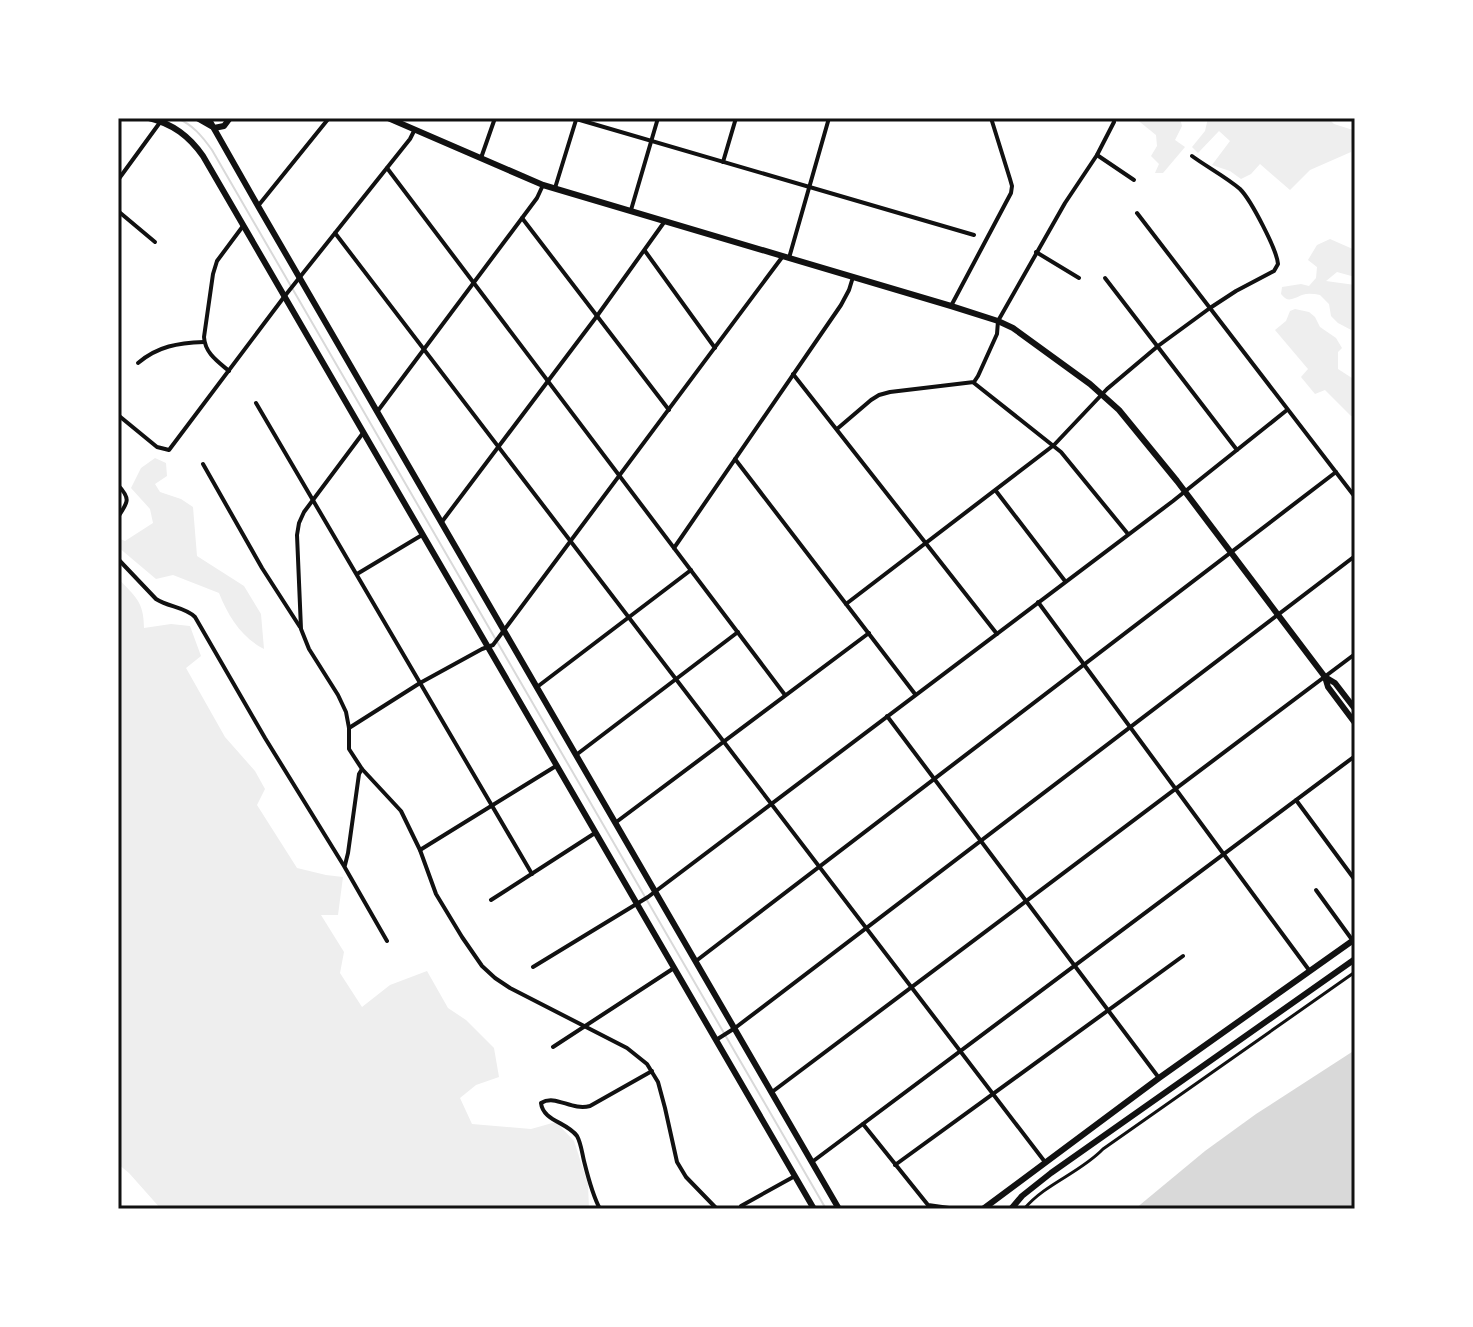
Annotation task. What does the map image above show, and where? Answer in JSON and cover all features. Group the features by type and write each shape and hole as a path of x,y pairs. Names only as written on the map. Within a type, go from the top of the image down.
{"main road":[{"path":"149,118 178,129 195,145 286,294 556,766 674,968 719,1038 814,1209"},
{"path":"214,128 224,126 230,118"},
{"path":"388,118 543,185 951,306 1013,328 1102,394 1133,426 1325,677 1328,687 1355,723"},
{"path":"203,119 214,128 297,281 377,412 502,634 537,687 696,961 731,1030 772,1092 839,1209"},
{"path":"1325,677 1335,683 1355,709"},
{"path":"982,1209 1159,1078 1354,940"},
{"path":"1011,1209 1051,1173 1355,959"}],"street":[{"path":"258,206 329,118"},
{"path":"481,158 495,118"},
{"path":"555,188 575,118 974,235"},
{"path":"631,210 658,118"},
{"path":"722,162 736,118"},
{"path":"349,728 420,683 490,646 502,634 786,257 829,118"},
{"path":"951,306 1011,193 1012,186 991,118"},
{"path":"118,180 161,121"},
{"path":"974,382 997,334 998,321 1114,122"},
{"path":"118,415 157,447 169,450 415,129"},
{"path":"1097,155 1134,180"},
{"path":"846,604 1054,445 1102,394 1158,346 1210,308 1274,271 1278,264 1275,249 1241,190 1192,156"},
{"path":"387,168 785,695"},
{"path":"377,412 537,198 543,185"},
{"path":"118,211 155,242"},
{"path":"1137,213 1355,497"},
{"path":"522,218 669,410"},
{"path":"441,523 665,221"},
{"path":"229,371 210,354 204,342 217,261 243,226"},
{"path":"335,233 1046,1163"},
{"path":"645,251 715,348"},
{"path":"1036,252 1079,278"},
{"path":"674,548 841,305 853,277"},
{"path":"1105,278 1237,450"},
{"path":"138,363 147,355 177,343 204,342"},
{"path":"793,374 997,634"},
{"path":"837,429 879,395 974,382 1054,445 1128,534"},
{"path":"256,403 532,874"},
{"path":"533,967 648,897 1184,492 1287,410"},
{"path":"301,629 299,523 363,433"},
{"path":"735,459 915,694"},
{"path":"203,464 338,695 346,712 349,749 362,769 401,811 445,912 482,966 510,988 637,1055 658,1082 677,1162 686,1177 717,1209"},
{"path":"696,961 1336,472"},
{"path":"118,485 128,497 119,512"},
{"path":"996,491 1065,581"},
{"path":"357,574 422,535"},
{"path":"719,1038 1355,556"},
{"path":"118,559 156,599 195,617 387,941"},
{"path":"537,687 691,570"},
{"path":"1038,602 1310,971"},
{"path":"576,755 738,632"},
{"path":"615,823 869,633"},
{"path":"772,1092 1355,654"},
{"path":"887,716 1159,1078"},
{"path":"812,1162 1355,756"},
{"path":"420,850 556,766"},
{"path":"344,866 362,769"},
{"path":"1296,800 1355,880"},
{"path":"491,900 595,833"},
{"path":"1316,890 1354,940"},
{"path":"895,1165 1183,956"},
{"path":"553,1047 674,968"},
{"path":"1024,1209 1054,1183 1355,972"},
{"path":"600,1209 589,1183 577,1137 546,1115 541,1103 551,1099 576,1108 590,1106 652,1071"},
{"path":"863,1124 928,1205 956,1209"},
{"path":"741,1206 795,1176"}],"shaded area":[{"path":"1135,118 1180,118 1182,126 1175,140 1185,147 1163,173 1155,173 1159,164 1151,156 1157,146 1156,135"},
{"path":"1208,118 1328,118 1334,124 1353,130 1351,152 1310,170 1290,190 1260,164 1241,179 1230,171 1212,165 1230,141 1219,131 1198,153 1192,147 1205,131"},
{"path":"1330,239 1355,250 1355,277 1337,272 1326,281 1355,285 1355,332 1331,316 1329,304 1320,295 1306,294 1288,299 1281,294 1282,287 1309,286 1316,278 1317,267 1308,260 1317,245"},
{"path":"1295,309 1309,312 1342,348 1338,352 1338,369 1355,380 1355,416 1351,416 1325,390 1315,394 1301,377 1308,369 1275,330"},
{"path":"155,458 166,463 167,476 155,484 160,492 193,507 197,556 244,586 261,614 264,649 237,626 219,593 173,575 156,579 118,547 118,538 125,541 153,523 150,509 131,488 141,468"},
{"path":"118,578 140,605 144,628 171,624 190,626 201,656 186,668 225,737 255,771 265,789 257,805 297,868 343,877 338,915 321,915 344,952 340,973 362,1007 390,985 427,971 448,1008 466,1020 494,1048 499,1077 476,1085 460,1098 472,1124 531,1129 556,1122 574,1141 588,1184 589,1209 161,1209 118,1164"},
{"path":"1355,1050 1355,1209 1135,1209 1256,1114"}],"waterway":[{"path":"177,118 197,131 212,150 826,1209"}]}
